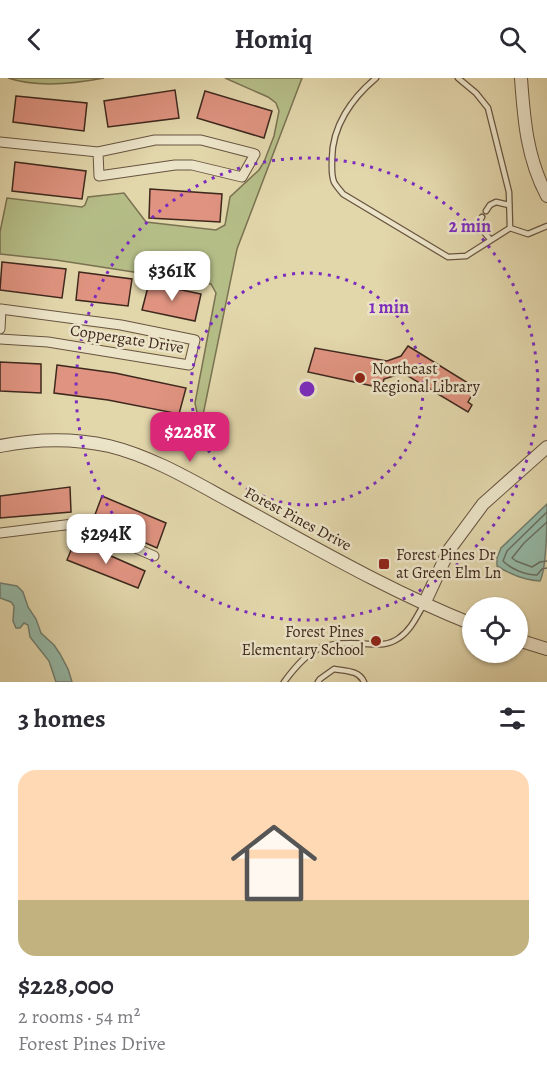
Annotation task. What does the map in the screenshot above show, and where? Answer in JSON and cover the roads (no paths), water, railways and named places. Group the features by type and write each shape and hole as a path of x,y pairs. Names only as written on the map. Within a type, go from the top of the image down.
{"street":[{"path":"521,78 527,140 538,179 547,196"},
{"path":"0,142 98,152 155,140 201,140 255,154 242,177 192,165 175,165 99,176 98,152"},
{"name":"Coppergate Drive","path":"0,329 2,309 121,325 195,340 189,365 110,350 0,339"},
{"name":"Forest Pines Drive","path":"0,446 62,440 108,446 143,457 424,604 462,620"},
{"path":"424,604 449,550 483,504 547,447"},
{"path":"0,533 73,524 87,527 154,556"},
{"path":"528,643 547,649"}],"lane":[{"path":"376,78 360,91 335,131 332,142 334,183 343,194 448,257 466,256 510,228 528,234 547,226"},
{"path":"458,78 476,93 488,108 509,192 510,228"},
{"path":"486,211 496,202 509,205"},
{"path":"482,217 480,227 490,239"},
{"path":"284,682 302,658 324,646 335,642 385,645 400,638 424,604"},
{"path":"318,682 334,669 354,672 362,677 364,682"}],"water":[{"path":"547,504 545,556 540,581 517,576 497,566 501,548"},
{"path":"0,583 17,586 23,592 41,633 60,654 72,682 56,682 49,661 30,637 28,625 24,623 20,628 16,628 13,621 14,606 11,602 0,598"}],"place":[{"name":"Northeast Regional Library","path":"360,378"},
{"name":"Forest Pines Dr at Green Elm Ln","path":"384,564"},
{"name":"Forest Pines Elementary School","path":"376,641"}]}
